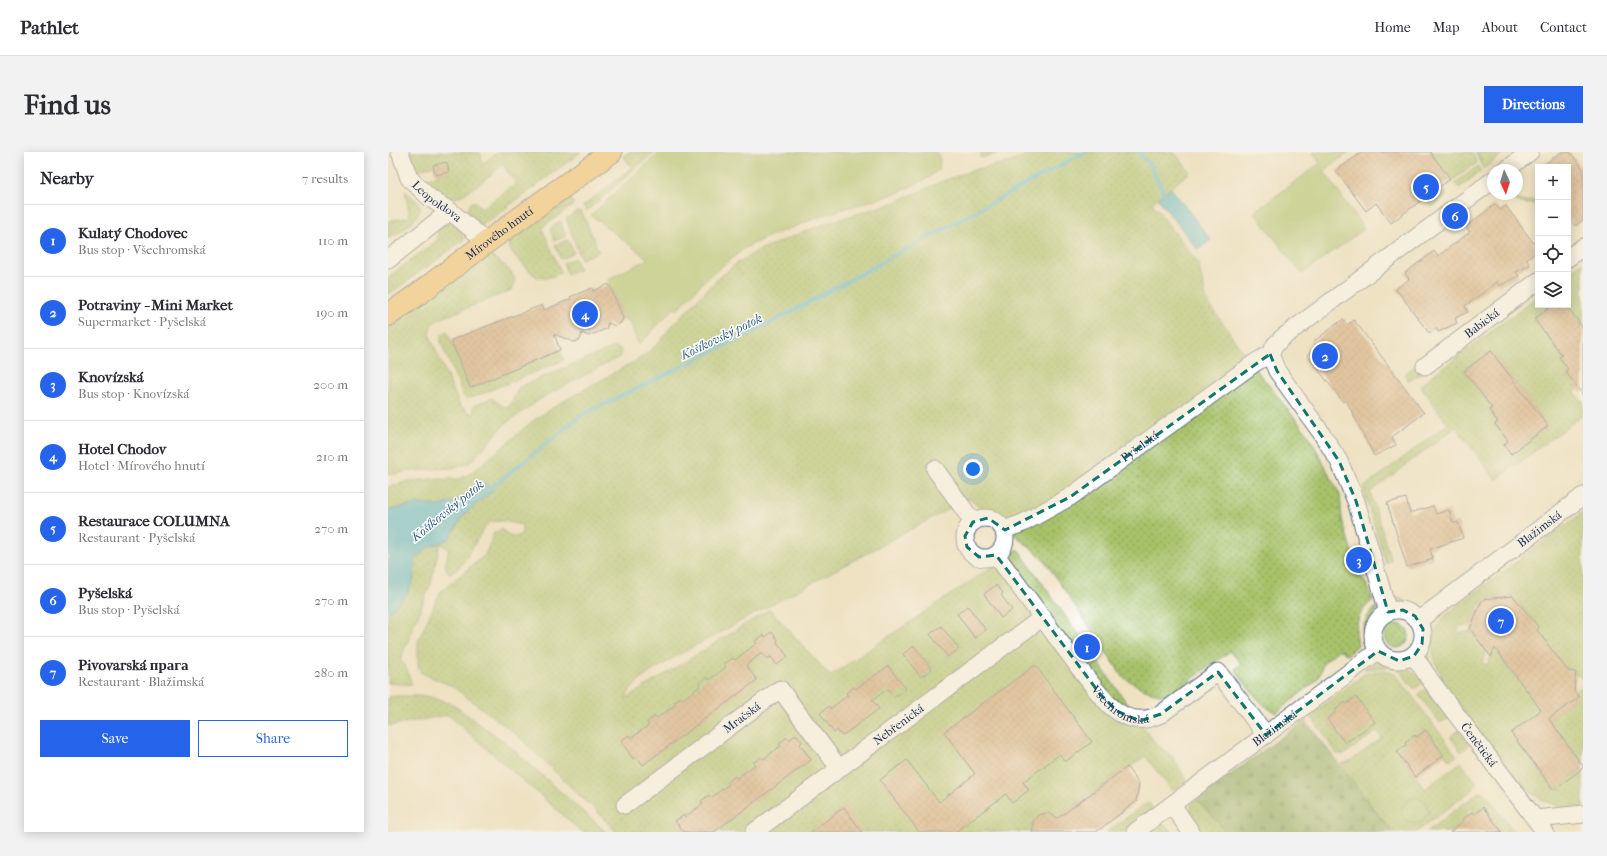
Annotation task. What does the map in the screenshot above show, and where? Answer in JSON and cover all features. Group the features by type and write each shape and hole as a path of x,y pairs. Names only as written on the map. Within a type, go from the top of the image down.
{"main road":[{"name":"Mírového hnutí","path":"388,315 611,152"}],"street":[{"name":"Leopoldova","path":"400,152 409,178 431,199 450,211 487,242"},
{"path":"1514,164 1530,152"},
{"name":"Pyšelská","path":"1004,530 1023,523 1070,497 1256,362 1270,354 1275,345 1282,338 1487,184"},
{"path":"388,260 450,211"},
{"path":"1571,256 1583,247"},
{"name":"Babická","path":"1425,366 1535,283"},
{"path":"1270,354 1277,371 1320,431 1339,461 1356,500 1388,612"},
{"path":"935,469 973,522"},
{"name":"Blažimská","path":"1419,620 1583,496"},
{"path":"982,518 988,518 997,522 1004,530 1005,541 1000,551 996,555 985,558 979,557 970,551 967,546 965,536 966,531 973,522 982,518"},
{"name":"Všechromská","path":"996,555 1100,694 1117,712 1129,719 1140,721 1152,719 1218,672 1266,735"},
{"path":"1403,610 1410,612 1419,620 1424,636 1419,650 1414,656 1399,661 1391,660 1378,651 1373,641 1373,629 1379,618 1388,612 1403,610"},
{"name":"Nebřenická","path":"754,832 1042,617"},
{"name":"Blažimská","path":"1135,832 1378,651"},
{"name":"Čenětická","path":"1414,656 1431,681 1541,825"},
{"name":"Mračská","path":"625,805 780,689 839,768"},
{"path":"1172,805 1191,832"},
{"path":"1541,825 1583,814"}],"highlighted area":[{"path":"1270,354 1277,371 1339,461 1356,501 1388,612 1403,610 1415,616 1423,629 1422,644 1414,656 1399,661 1378,651 1266,735 1218,672 1161,714 1140,721 1117,711 1100,694 996,555 979,557 967,547 965,536 973,522 988,518 1005,530 1070,497"}],"green space":[{"path":"411,152 480,152 483,163 498,152 581,152 482,226 472,219 468,208 471,203 475,201 481,209 516,184 503,165 474,188 449,200 442,199 422,180 449,172 447,162 415,171 410,157"},
{"path":"629,152 654,152 587,211 583,206 632,168 623,156"},
{"path":"660,152 937,152 940,160 939,169 928,178 900,192 827,214 765,238 745,248 706,279 677,310 674,308 639,345 629,321 624,319 608,279 648,259 591,215"},
{"path":"981,152 1007,152 980,158"},
{"path":"1032,152 1174,152 1190,172 1152,203 1198,263 1207,301 1247,358 1309,436 1340,495 1342,519 1358,573 1367,585 1373,600 1363,610 1358,620 1356,632 1358,645 1347,655 1341,650 1338,650 1323,663 1316,681 1276,713 1264,705 1248,688 1235,669 1241,664 1230,651 1168,697 1145,690 1123,677 1042,557 969,498 680,654 642,679 629,692 625,699 770,609 830,676 1018,549 1155,743 1173,757 1187,781 1172,791 1145,756 1128,769 1126,767 1058,818 1048,813 1035,819 1032,825 1032,832 616,832 590,804 589,805 517,735 452,686 421,673 418,666 418,641 440,592 485,555 494,533 501,529 510,536 516,537 522,533 522,525 503,521 489,522 463,562 451,574 448,572 446,566 449,549 440,544 431,583 400,661 405,665 412,685 388,683 388,614 407,594 413,580 416,558 428,547 440,543 454,532 463,516 492,491 485,483 458,500 441,506 418,504 388,510 388,487 409,481 460,479 474,471 534,420 562,402 642,357 657,345 669,329 715,281 736,264 757,251 826,223 893,203 945,180 977,169 1011,162"},
{"path":"1313,152 1349,152 1324,171 1364,229 1302,274 1254,212 1320,163"},
{"path":"1430,152 1472,152 1477,163 1453,180"},
{"path":"1475,152 1477,152 1482,163 1478,152 1506,152 1490,164 1487,164 1487,166 1483,169"},
{"path":"1478,166 1481,171 1459,188 1455,183"},
{"path":"405,191 419,204 420,209 415,219 410,224 388,239 388,221 410,217"},
{"path":"1444,191 1447,196 1431,208 1428,203"},
{"path":"567,195 574,204 542,228 561,272 550,277 537,277 526,268 511,251 509,246 510,240 512,236"},
{"path":"1514,200 1535,200 1535,203 1522,203"},
{"path":"577,211 582,212 599,252 581,259 566,219"},
{"path":"560,221 566,236 554,241 550,229"},
{"path":"452,222 460,230 464,240 388,295 388,277 438,240 437,228"},
{"path":"568,240 574,253 561,259 555,245"},
{"path":"490,256 506,267 513,275 514,285 512,290 442,318 435,322 430,328 431,339 460,406 472,414 474,413 473,407 475,405 492,398 504,407 509,407 519,387 614,347 621,350 621,356 545,396 505,424 471,462 453,468 418,470 388,475 388,326 485,257"},
{"path":"575,258 579,270 567,274 563,263"},
{"path":"1583,262 1583,328 1568,308 1571,308 1571,271"},
{"path":"1535,298 1535,308 1549,308 1534,319 1562,355 1559,357 1568,369 1565,371 1578,389 1574,392 1581,401 1583,400 1583,415 1496,480 1456,427 1370,492 1391,560 1386,563 1363,488 1448,424 1420,385","holes":["1491,351 1548,426 1522,446 1523,448 1516,454 1514,452 1511,454 1504,445 1508,441 1495,424 1498,422 1489,410 1492,408 1464,371"]},
{"path":"447,331 470,388 560,350 564,360 474,397 465,398 441,343 441,336"},
{"path":"1417,364 1423,372 1409,381 1404,374"},
{"path":"1583,512 1583,679 1576,674 1576,672 1569,673 1532,624 1529,616 1510,595 1494,597 1480,602 1471,625 1458,627 1459,633 1472,631 1486,651 1482,663 1487,665 1496,650 1541,710 1511,733 1554,790 1583,768 1583,810 1570,810 1540,799 1508,772 1439,678 1442,676 1434,658 1433,642 1438,626 1450,611"},
{"path":"1394,596 1419,607 1405,606 1401,604"},
{"path":"1378,607 1364,647 1362,636 1364,624 1373,610"},
{"path":"1441,614 1432,627 1429,642 1430,658 1435,673 1426,658 1426,642 1430,626 1434,619"},
{"path":"1397,624 1406,627 1409,636 1406,645 1397,648 1388,645 1385,636 1388,627"},
{"path":"1375,663 1409,669 1423,683 1416,688 1413,688 1399,670 1388,667 1364,669"},
{"path":"1385,670 1395,673 1457,756 1449,760 1426,730 1416,737 1415,735 1405,743 1406,745 1397,752 1425,789 1461,762 1477,783 1474,789 1416,832 1392,832 1339,765 1352,760 1382,738 1377,731 1345,754 1337,754 1310,715 1367,672","holes":["1356,697 1374,722 1345,743 1327,719 1345,702 1346,704"]},
{"path":"1583,686 1583,766 1549,719 1579,697 1575,691"},
{"path":"1426,688 1449,718 1440,723 1419,696 1419,693"},
{"path":"428,696 452,704 506,743 606,832 582,832 448,715 388,726 388,697"},
{"path":"1305,720 1392,832 1226,832 1197,799"},
{"path":"1459,730 1468,743 1466,748 1461,752 1451,738 1451,736"},
{"path":"1479,792 1485,793 1513,830 1511,832 1502,832 1483,807 1474,814 1469,809 1466,811 1469,815 1463,820 1464,822 1450,832 1442,832 1441,830 1438,832 1426,832"},
{"path":"1416,797 1425,801 1429,812 1421,823 1407,821 1402,813 1404,804"},
{"path":"1197,799 1226,832 1199,832 1188,817 1191,814 1191,804"},
{"path":"1148,802 1154,810 1124,832 1107,832"},
{"path":"1163,824 1173,832 1155,832 1152,828"}],"water":[{"path":"1171,188 1211,240 1198,250 1158,199"},
{"path":"486,483 492,491 463,516 449,539 428,547 416,558 413,580 407,594 388,614 388,510 418,504 441,506 458,500"}],"building":[{"path":"1362,152 1430,152 1450,179 1391,223 1376,203 1366,211 1336,171"},
{"path":"1561,152 1570,152 1583,169 1583,220 1575,226 1571,221 1571,164 1545,164"},
{"path":"447,162 449,172 435,175 433,165"},
{"path":"1495,204 1500,210 1506,206 1535,245 1535,253 1526,259 1530,265 1516,272 1519,276 1499,286 1497,282 1465,306 1468,312 1455,318 1457,323 1438,332 1436,328 1429,333 1396,289 1409,279 1405,273 1434,251 1438,256 1470,232 1466,227"},
{"path":"609,284 623,318 621,323 615,326 608,323 606,329 588,336 582,333 580,340 574,342 554,334 560,350 470,388 451,340 542,305 544,310 571,299 570,297 592,288 593,291"},
{"path":"1549,308 1568,308 1583,328 1583,395 1565,371 1568,369 1559,357 1562,355 1534,319"},
{"path":"1343,319 1347,325 1354,320 1424,413 1392,437 1396,445 1374,456 1346,400 1343,402 1307,355 1317,348 1313,342"},
{"path":"1491,351 1548,426 1511,454 1504,445 1508,441 1495,424 1498,422 1489,410 1492,408 1464,371"},
{"path":"1406,498 1410,513 1433,506 1436,514 1449,510 1453,523 1458,522 1463,538 1430,549 1433,559 1407,567 1387,503"},
{"path":"996,585 1003,593 1001,595 1012,610 1001,618 984,594"},
{"path":"1512,596 1539,628 1537,630 1568,671 1576,672 1574,690 1579,697 1549,719 1583,768 1554,790 1511,733 1541,710 1495,648 1491,657 1470,629 1481,602 1484,599"},
{"path":"968,606 986,630 975,638 957,614"},
{"path":"941,626 959,649 948,657 930,634"},
{"path":"772,632 788,657 777,665 771,657 767,659 762,653 746,665 757,680 643,765 637,757 633,759 621,741 629,735 631,738 649,725 647,722 655,716 657,718 675,705 673,703 681,697 683,699 700,686 699,684 707,677 709,680 726,667 724,664 733,658 735,660 757,643 755,641"},
{"path":"914,646 932,669 921,677 903,654"},
{"path":"1035,665 1092,742 1065,762 1060,754 1023,782 1029,790 1012,803 1006,794 955,832 919,832 880,780 907,760 939,802 975,774 944,732"},
{"path":"888,666 906,689 895,697 888,689 872,700 879,709 842,736 837,730 834,733 820,713 829,706 830,709 848,695 846,693 854,687 856,689"},
{"path":"1356,697 1375,722 1345,743 1327,719 1345,702 1346,704"},
{"path":"1426,730 1444,755 1415,777 1397,752 1415,735 1416,737"},
{"path":"796,734 802,742 800,744 811,760 714,832 684,832 675,821 684,815 685,817 703,804 701,801 709,795 711,798 729,784 727,782 735,776 737,778 755,765 753,763 761,757 763,759 781,746 779,744 787,737 789,740"},
{"path":"1127,767 1139,784 1136,802 1096,832 1032,832 1033,822 1038,815 1048,813 1058,818"},
{"path":"844,807 862,832 811,832"},
{"path":"1483,807 1502,832 1450,832 1464,821 1462,820 1472,812 1474,814"}],"waterway":[{"name":"Košíkovský potok","path":"487,491 582,415 765,326 1085,152"},
{"path":"1138,152 1150,165 1164,193"}],"place":[{"name":"Restaurace COLUMNA","path":"1426,187"},
{"name":"Pyšelská","path":"1455,216"},
{"name":"Hotel Chodov","path":"585,314"},
{"name":"Potraviny - Mini Market","path":"1325,356"},
{"name":"Knovízská","path":"1359,560"},
{"name":"Pivovarská прага","path":"1501,621"},
{"name":"Kulatý Chodovec","path":"1087,647"}]}
